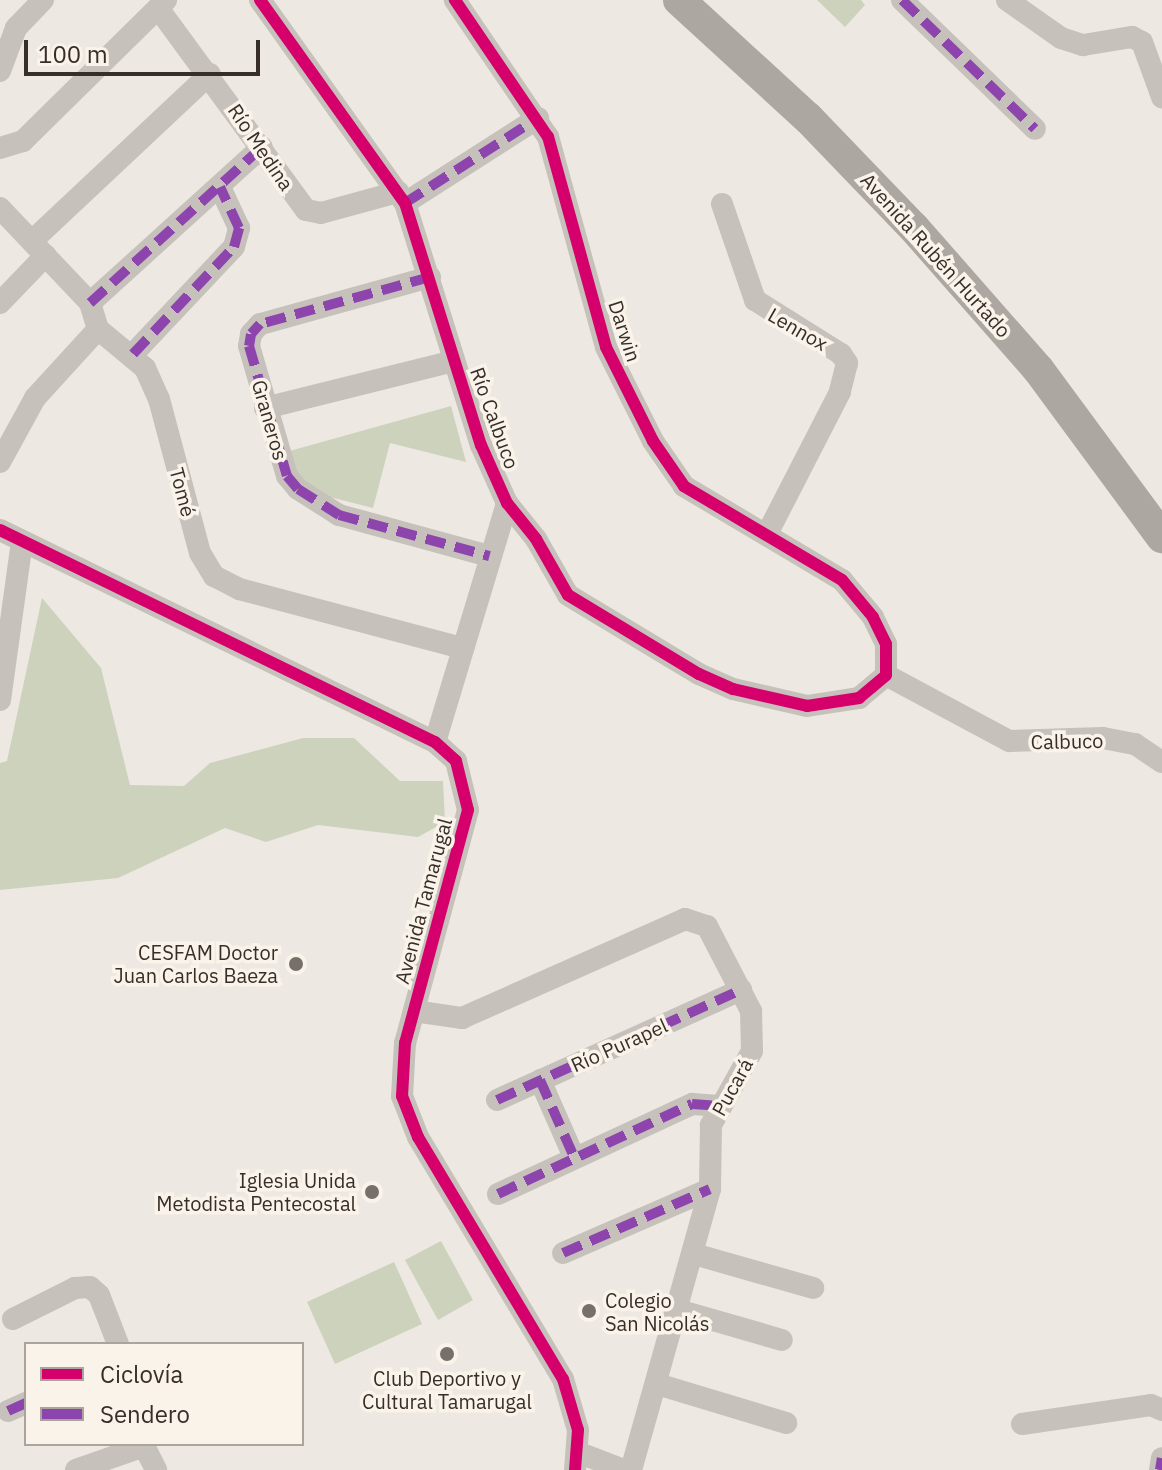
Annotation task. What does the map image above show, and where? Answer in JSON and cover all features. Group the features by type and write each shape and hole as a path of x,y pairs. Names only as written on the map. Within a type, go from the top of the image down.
{"highway":[{"name":"Avenida Rubén Hurtado","path":"679,0 808,118 914,228 1038,369 1162,537"},
{"name":"Avenida Rubén Hurtado","path":"705,0 821,105 964,259 1078,393 1162,510"}],"street":[{"path":"0,71 16,28 43,0"},
{"name":"Río Calbuco","path":"260,0 401,198 430,277 453,361 507,503 536,539 568,595 589,612 733,689 782,703 828,706 859,698 886,675"},
{"name":"Darwin","path":"455,0 548,137 606,347 653,441 684,486 831,572 857,596 886,644 886,675"},
{"path":"902,0 1035,129"},
{"path":"1007,0 1061,38 1083,45 1132,37 1142,42 1162,97"},
{"path":"0,148 23,141 162,4"},
{"name":"Río Medina","path":"162,4 306,210 321,213 401,198 538,118"},
{"path":"0,303 39,248 210,74"},
{"path":"90,303 262,147"},
{"path":"133,354 234,247 239,228 220,187"},
{"name":"Lennox","path":"722,204 755,300 841,354 847,363 840,392 767,534"},
{"path":"0,208 90,303 98,329 35,398 0,462"},
{"name":"Graneros","path":"430,277 260,324 251,334 249,346 287,476 310,500 339,515 489,556"},
{"name":"Tomé","path":"98,329 133,354 159,399 200,553 214,576 239,589 463,648"},
{"path":"265,408 453,361"},
{"path":"435,742 507,503"},
{"name":"Avenida Tamarugal","path":"0,530 435,742 456,761 468,810 401,1062 407,1113 563,1379 575,1410 576,1461"},
{"path":"0,700 22,542"},
{"name":"Calbuco","path":"886,675 1009,741 1103,738 1135,744 1162,762"},
{"name":"Pucará","path":"414,1011 462,1018 685,919 707,926 741,990 755,1037 746,1067 719,1106 708,1138 710,1189 631,1470"},
{"name":"Río Purapel","path":"497,1100 741,990"},
{"path":"540,1080 574,1157"},
{"path":"498,1194 692,1104 719,1106"},
{"path":"563,1253 710,1189"},
{"path":"694,1254 813,1288"},
{"path":"13,1319 75,1288 90,1287 99,1295 117,1342"},
{"path":"678,1310 782,1340"},
{"path":"657,1384 786,1423"},
{"path":"1022,1424 1151,1405 1162,1410"},
{"path":"76,1470 141,1446"},
{"path":"144,1446 156,1470"},
{"path":"1160,1470 1162,1458"},
{"path":"576,1461 624,1470"}],"green space":[{"path":"817,0 861,0 865,5 845,27"},
{"path":"451,406 466,462 390,443 373,508 310,492 292,475 286,452"},
{"path":"42,598 101,668 130,785 184,786 210,763 303,738 354,738 400,781 443,781 445,822 418,837 318,825 266,842 225,828 118,878 0,890 0,763 7,761"},
{"path":"441,1241 473,1300 438,1320 405,1260"},
{"path":"394,1262 422,1324 335,1364 307,1302"}],"marked path":[{"path":"902,0 1035,129"},
{"path":"405,203 538,118"},
{"path":"90,303 262,147"},
{"path":"133,354 234,247 239,228 220,187"},
{"path":"430,277 260,324 251,334 249,346 287,476 298,489 339,515 489,556"},
{"path":"497,1100 741,990"},
{"path":"540,1080 574,1157"},
{"path":"498,1194 692,1104 719,1106"},
{"path":"563,1253 710,1189"},
{"path":"8,1411 24,1404"},
{"path":"1160,1470 1162,1458"}],"cycle path":[{"path":"260,0 405,203 481,445 507,503 536,539 568,595 699,674 733,689 807,706 859,698 886,675 886,644 873,617 842,580 684,486 653,441 606,347 548,137 455,0"},
{"path":"0,530 435,742 456,761 468,810 405,1043 402,1096 418,1137 563,1379 578,1430 575,1470"}],"place":[{"name":"CESFAM Doctor Juan Carlos Baeza","path":"296,964"},
{"name":"Iglesia Unida Metodista Pentecostal","path":"372,1192"},
{"name":"Colegio San Nicolás","path":"589,1311"},
{"name":"Club Deportivo y Cultural Tamarugal","path":"447,1354"}]}
